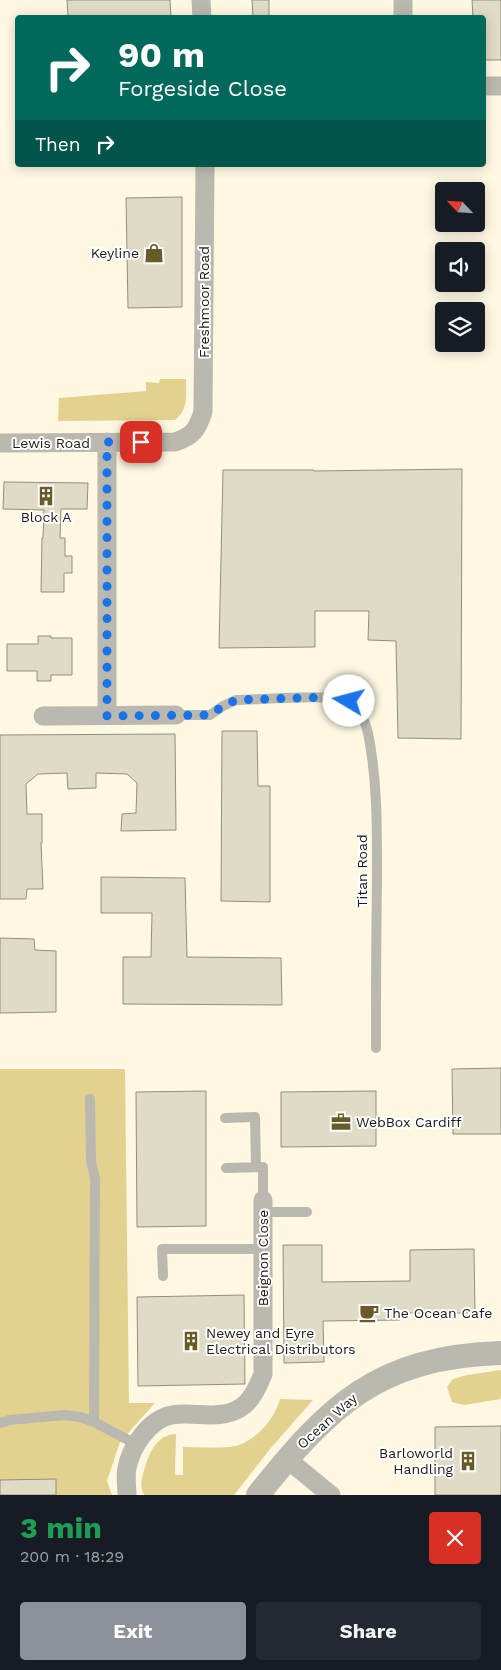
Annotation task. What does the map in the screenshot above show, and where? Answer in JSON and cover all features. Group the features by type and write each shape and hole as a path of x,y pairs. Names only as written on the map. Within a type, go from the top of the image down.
{"street":[{"path":"201,0 202,15"},
{"path":"403,0 403,15"},
{"path":"486,86 501,86"},
{"name":"Freshmoor Road","path":"191,436 198,426 203,412 205,167"},
{"name":"Lewis Road","path":"0,443 175,442 191,436"},
{"path":"107,442 107,716"},
{"path":"43,716 176,715"},
{"name":"Beignon Close","path":"127,1495 127,1468 136,1444 150,1425 170,1415 224,1414 241,1408 256,1392 263,1374 263,1206"},
{"name":"Ocean Way","path":"258,1495 310,1433 337,1408 378,1380 398,1371 434,1360 465,1355 501,1353"},
{"path":"287,1459 331,1495"}],"lane":[{"name":"Titan Road","path":"176,715 210,715 236,700 332,697 349,701 360,710 367,732 374,787 376,839 376,1048"},
{"path":"90,1100 91,1162 95,1179 94,1422"},
{"path":"225,1118 255,1117 256,1168"},
{"path":"226,1168 263,1168 263,1206 307,1212"},
{"path":"162,1276 162,1249 263,1249"},
{"path":"0,1423 9,1420 65,1416 80,1417 94,1422 136,1444"}],"shaded area":[{"path":"160,379 186,379 185,406 175,420 58,421 59,398 146,391 146,382 159,383"},
{"path":"0,1069 125,1069 129,1403 155,1403 120,1442 107,1481 112,1495 0,1495"},
{"path":"501,1370 501,1399 464,1405 452,1402 447,1387 453,1379"},
{"path":"280,1399 313,1400 270,1449 234,1495 144,1495 142,1481 147,1461 155,1445 164,1437 176,1434 175,1475 183,1475 183,1447 228,1447 246,1442 265,1427 278,1406"}],"building":[{"path":"67,0 170,0 171,15 68,15"},
{"path":"252,0 269,0 269,15 253,15"},
{"path":"472,0 501,0 501,60 486,60 486,15 473,15"},
{"name":"Keyline","path":"182,197 182,307 128,308 126,198"},
{"path":"462,469 461,739 398,738 396,641 368,640 369,611 315,611 315,647 219,648 223,470"},
{"path":"4,482 88,483 87,509 61,509 60,538 65,538 65,556 72,556 72,573 64,573 64,592 41,592 44,510 3,509"},
{"path":"38,636 72,638 72,675 51,675 51,681 37,681 37,671 7,671 7,644 38,644"},
{"path":"222,731 257,731 258,786 270,786 270,902 221,901"},
{"path":"175,734 176,830 121,831 122,814 136,813 137,783 127,774 96,773 96,788 68,789 67,773 38,774 26,784 27,814 42,814 43,889 27,889 26,899 0,899 0,735"},
{"path":"101,877 185,878 187,957 281,958 282,1005 123,1004 123,957 151,957 152,913 101,913"},
{"path":"0,938 34,939 35,950 56,951 56,1012 0,1013"},
{"path":"501,1068 501,1134 453,1134 452,1069"},
{"path":"206,1091 206,1226 137,1227 136,1092"},
{"path":"376,1091 376,1146 281,1147 281,1092"},
{"path":"283,1245 322,1245 322,1282 410,1281 410,1250 474,1249 475,1313 400,1313 400,1320 323,1321 324,1362 284,1363"},
{"name":"Newey and Eyre Electrical Distributors","path":"244,1295 245,1384 138,1386 137,1297"},
{"name":"Barloworld Handling","path":"501,1426 501,1495 435,1495 435,1427"},
{"path":"56,1479 56,1495 0,1495 0,1480"}],"place":[{"name":"Keyline","path":"154,253"},
{"name":"Block A","path":"46,496"},
{"name":"WebBox Cardiff","path":"341,1122"},
{"name":"The Ocean Cafe","path":"369,1313"},
{"name":"Newey and Eyre Electrical Distributors","path":"191,1341"},
{"name":"Barloworld Handling","path":"468,1461"}],"route":[{"path":"141,442 107,442 107,716 210,715 236,700 332,697 349,701"}]}
